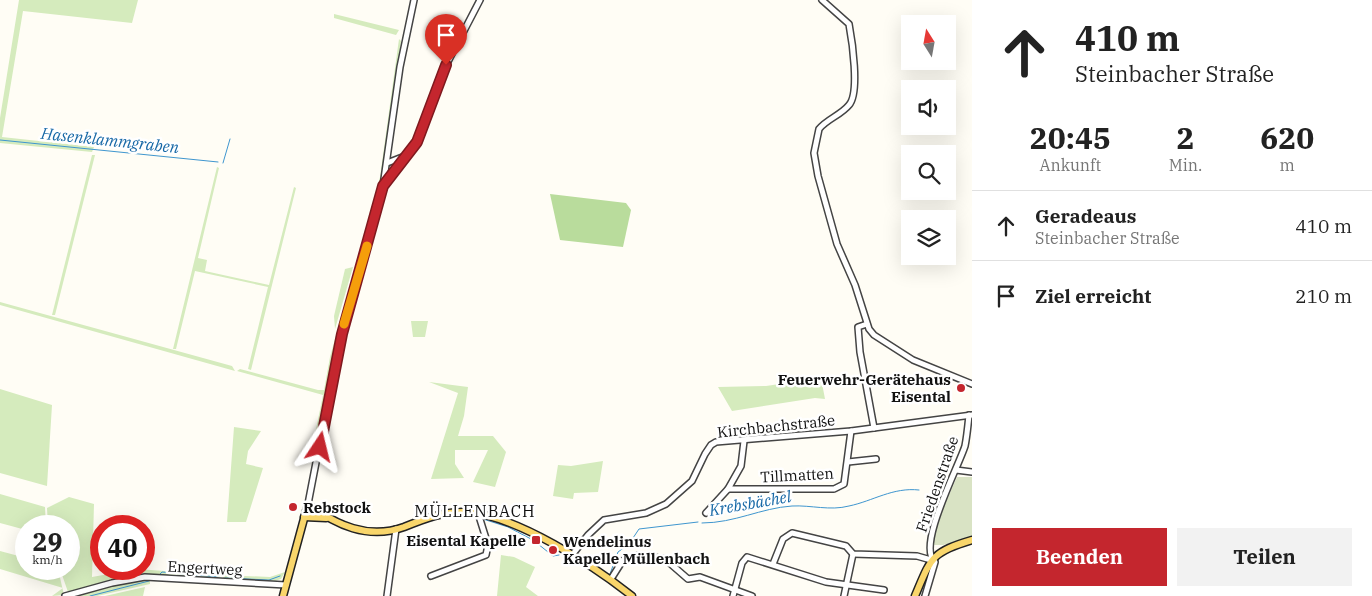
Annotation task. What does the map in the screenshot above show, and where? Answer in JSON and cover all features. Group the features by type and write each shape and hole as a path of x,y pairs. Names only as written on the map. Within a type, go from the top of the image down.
{"main road":[{"path":"283,596 308,504 328,518 365,531 396,529 433,516 465,512 513,525 572,555 611,579 632,596"},
{"path":"304,517 328,518"},
{"path":"915,596 932,560 943,550 972,540"}],"street":[{"path":"308,504 332,378 349,308 383,186 402,60 414,0"},
{"path":"383,186 417,142 424,127 440,77 480,0"},
{"path":"822,0 849,24 854,84 853,98 850,105 819,129 814,158 837,244 864,311 867,324 874,335 913,360 972,384"},
{"path":"387,163 408,154"},
{"path":"867,324 858,327 860,352 874,428"},
{"name":"Kirchbachstraße","path":"572,555 588,535 604,520 646,513 666,504 692,481 711,445 716,442 874,428 971,415"},
{"name":"Friedenstraße","path":"925,596 935,562 929,554 931,536 964,446 971,415"},
{"name":"Tillmatten","path":"728,489 834,489 844,484 848,462 850,430"},
{"name":"Tillmatten","path":"706,513 728,489 741,466 744,441"},
{"name":"Tillmatten","path":"848,462 876,459"},
{"path":"956,470 972,472"},
{"path":"431,576 486,555 488,545 478,516"},
{"path":"387,596 396,529"},
{"path":"773,564 783,539 792,533 846,546 853,554 917,556 932,560"},
{"path":"844,596 853,554"},
{"path":"611,579 620,563 628,558 639,555 660,557 688,579 700,578 752,596"},
{"path":"733,596 742,563 747,557 826,582 884,590"},
{"name":"Engertweg","path":"65,596 112,583 145,577 286,585"}],"green space":[{"path":"19,0 138,0 132,23 23,11 2,137 94,147 92,152 0,143 0,118"},
{"path":"334,14 399,30 396,35 334,18"},
{"path":"399,39 401,41 382,180 347,302 380,177"},
{"path":"92,155 95,155 55,315 52,315"},
{"path":"217,167 219,168 198,258 207,260 205,271 269,285 294,187 296,188 251,370 248,369 268,287 195,271 176,349 173,349"},
{"path":"550,194 626,203 631,210 623,247 560,240"},
{"path":"353,267 335,329 334,316 345,269"},
{"path":"0,302 232,366 235,371 0,305"},
{"path":"343,310 345,312 317,444 313,444 323,395 237,371 240,369 324,390 330,357"},
{"path":"411,321 428,321 425,337 413,337"},
{"path":"821,378 825,399 815,398 732,411 718,387 766,386"},
{"path":"429,382 468,387 464,416 458,436 493,436 506,452 495,487 473,482 488,450 455,450 455,464 464,478 431,479 458,393"},
{"path":"0,389 52,405 47,486 0,473"},
{"path":"234,427 261,431 248,451 246,464 263,468 246,522 227,522"},
{"path":"603,461 598,492 574,493 573,499 553,496 558,465 571,466"},
{"path":"957,477 972,477 972,537 943,545 933,545 936,524"},
{"path":"0,494 45,507 45,515 15,515 15,527 0,523"},
{"path":"69,497 94,504 94,515 90,515 90,580 119,580 68,592 64,580 80,580 80,515 47,515 47,508"},
{"path":"0,551 15,555 15,574 0,569"},
{"path":"501,555 514,557 535,567 526,587 538,596 497,596"},
{"path":"155,570 220,575 219,578 155,576"},
{"path":"285,572 281,579 272,582 223,578 223,575 270,577"},
{"path":"36,580 60,580 62,588"},
{"path":"150,580 150,584 97,596 69,596 86,590"},
{"path":"145,587 143,596 105,596"},
{"path":"62,588 64,595 52,596"}],"waterway":[{"name":"Hasenklammgraben","path":"223,163 230,139"},
{"name":"Hasenklammgraben","path":"0,140 218,162"},
{"name":"Krebsbächel","path":"702,523 726,521 781,507 842,507 858,504 892,492 919,490"},
{"name":"Krebsbächel","path":"439,518 461,516 476,518"},
{"name":"Krebsbächel","path":"483,519 508,527 533,540 553,556 559,555"},
{"name":"Krebsbächel","path":"610,574 618,552 629,544 639,529 698,522"},
{"name":"Krebsbächel","path":"564,556 571,559"},
{"name":"Krebsbächel","path":"574,561 584,566"},
{"name":"Krebsbächel","path":"588,569 595,573"},
{"path":"159,575 162,572 218,577"},
{"path":"225,578 269,580 280,576"},
{"path":"90,596 149,581"}],"slow traffic":[{"path":"344,324 367,246"}],"place":[{"name":"Feuerwehr-Gerätehaus Eisental","path":"961,388"},
{"name":"Rebstock","path":"293,507"},
{"name":"Eisental Kapelle","path":"536,540"},
{"name":"Wendelinus Kapelle Müllenbach","path":"553,550"}],"district":[{"name":"MÜLLENBACH","path":"475,511"}],"route":[{"path":"320,447 342,334 383,186 417,142 446,65"}]}
